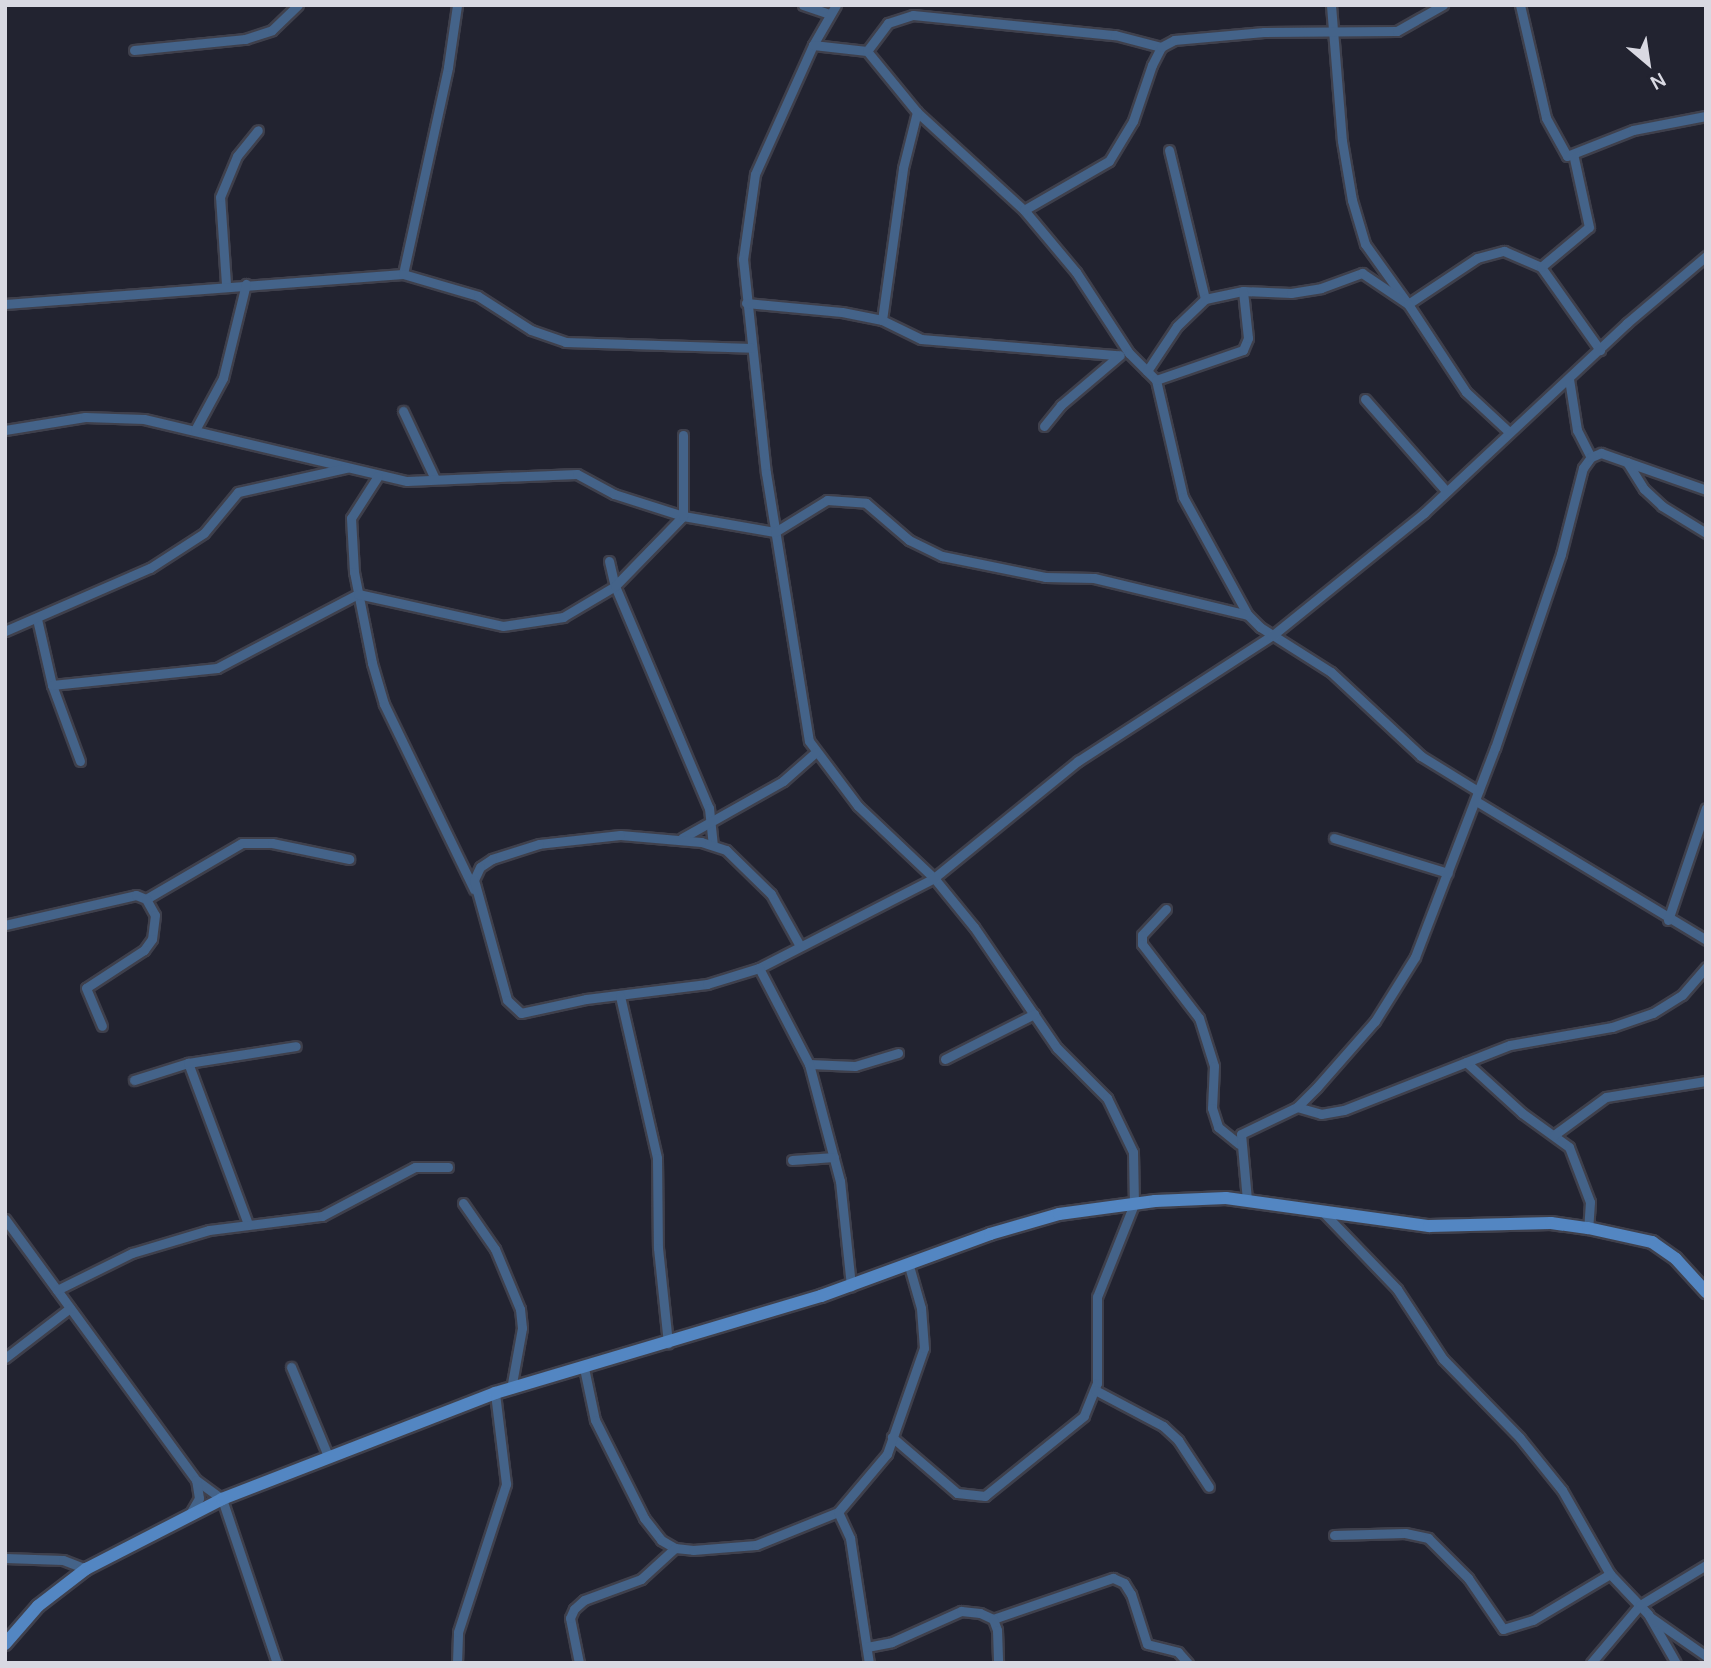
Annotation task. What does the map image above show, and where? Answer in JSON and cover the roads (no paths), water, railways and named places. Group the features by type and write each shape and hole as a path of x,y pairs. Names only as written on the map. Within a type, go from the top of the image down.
{"main road":[{"path":"5,1644 38,1606 86,1569 191,1512 222,1499 495,1393 851,1286 1031,1221 1134,1204 1247,1200 1429,1226 1551,1223 1653,1242 1676,1259 1706,1292"}],"street":[{"path":"134,50 245,39 272,30 298,5"},
{"path":"403,274 448,67 457,5"},
{"path":"803,5 829,14"},
{"path":"836,5 813,45 755,174 746,219 746,303 799,697 816,752 858,806 934,878 1008,971 1057,1048 1107,1098 1121,1120 1133,1152 1134,1204 1102,1280 1094,1313 1096,1390 1084,1416 1062,1438 985,1496 957,1493 920,1466 892,1437"},
{"path":"1331,5 1342,141 1352,200 1365,244 1466,392 1508,431"},
{"path":"1024,210 1109,162 1133,121 1161,47 1174,40 1230,33 1334,35 1397,32 1443,5"},
{"path":"1520,5 1546,118 1560,148 1574,158 1589,227 1541,267"},
{"path":"867,51 888,23 914,15 1115,35 1161,47"},
{"path":"813,45 867,51 917,112 1024,210 1076,272 1129,353 1156,380 1184,497 1248,615 1273,635 1331,672 1421,756 1477,796 1668,920 1706,940"},
{"path":"882,320 903,168 917,112"},
{"path":"1574,158 1633,130 1706,116"},
{"path":"226,284 220,197 237,156 258,130"},
{"path":"1169,150 1205,299"},
{"path":"1408,304 1477,258 1504,251 1541,267 1600,350"},
{"path":"378,476 351,518 358,594 384,704 475,890 512,1009 521,1013 706,984 759,968 934,878 1078,761 1273,635 1446,491 1508,431 1706,256"},
{"path":"1147,371 1177,326 1205,299 1243,291 1291,293 1321,288 1362,272 1408,304"},
{"path":"5,304 226,284 403,274 478,296 531,330 565,342 752,348"},
{"path":"195,430 223,378 246,284"},
{"path":"1156,380 1243,350 1248,338 1243,291"},
{"path":"746,303 828,309 882,320 921,338 1117,355 1129,353"},
{"path":"1044,426 1117,355"},
{"path":"1569,379 1577,430 1591,457"},
{"path":"1365,399 1446,491"},
{"path":"403,411 435,479"},
{"path":"5,430 85,417 144,419 351,467 378,476 435,479 577,474 614,494 683,516 775,532 827,500 866,503 909,540 942,555 1045,578 1094,578 1248,615"},
{"path":"52,685 217,668 358,594 503,626 563,617 615,586 683,516 683,435"},
{"path":"1247,1200 1239,1144 1241,1134 1297,1107 1352,1048 1398,988 1415,957 1477,796 1561,554 1583,468 1591,457 1601,453 1706,489"},
{"path":"1627,462 1644,489 1662,506 1706,533"},
{"path":"5,631 99,594 183,549 204,533 238,492 351,467"},
{"path":"609,561 615,586 709,808 713,845"},
{"path":"37,620 52,685 80,761"},
{"path":"682,838 783,781 816,752"},
{"path":"1668,920 1706,808"},
{"path":"475,890 480,867 508,851 620,835 682,838 726,850 771,894 800,946"},
{"path":"1334,838 1448,873"},
{"path":"145,899 242,843 272,843 349,859"},
{"path":"5,925 136,895 145,899 155,915 152,939 144,950 86,988 102,1026"},
{"path":"1166,909 1142,935 1142,944 1199,1018 1214,1066 1212,1108 1218,1127 1239,1144"},
{"path":"1297,1107 1321,1114 1344,1110 1510,1045 1612,1027 1653,1013 1682,995 1706,967"},
{"path":"759,968 809,1064 834,1157 851,1286"},
{"path":"620,996 657,1158 658,1248 668,1343"},
{"path":"945,1059 1034,1014"},
{"path":"134,1080 188,1063 296,1046"},
{"path":"809,1064 855,1066 898,1054"},
{"path":"1466,1062 1522,1113 1569,1147 1581,1168 1590,1202 1588,1228"},
{"path":"188,1063 248,1224"},
{"path":"1554,1135 1606,1097 1706,1081"},
{"path":"792,1160 834,1157"},
{"path":"57,1290 132,1253 248,1224 322,1216 415,1167 448,1167"},
{"path":"463,1203 501,1261 520,1309 522,1328 511,1389"},
{"path":"1322,1212 1397,1289 1443,1359 1520,1438 1562,1490 1610,1574 1648,1614 1676,1663"},
{"path":"5,1219 196,1480 222,1499 277,1663"},
{"path":"584,1368 595,1420 644,1518 661,1540 675,1548 756,1545 838,1512 861,1490 887,1454 924,1348 921,1308 909,1266"},
{"path":"5,1358 70,1308"},
{"path":"290,1367 328,1456"},
{"path":"1096,1390 1163,1426 1178,1440 1209,1487"},
{"path":"457,1663 458,1632 506,1484 495,1393"},
{"path":"191,1512 199,1498 196,1480"},
{"path":"838,1512 850,1538 869,1663"},
{"path":"1334,1535 1405,1533 1428,1538 1468,1578 1503,1629 1533,1620 1610,1574"},
{"path":"579,1663 570,1618 574,1609 584,1600 641,1579 675,1548"},
{"path":"5,1558 63,1560 86,1569"},
{"path":"1591,1663 1640,1605 1706,1565"},
{"path":"867,1647 892,1642 961,1611 993,1619 1113,1578 1131,1594 1147,1644 1178,1652 1188,1663"},
{"path":"1648,1614 1706,1656"},
{"path":"993,1619 998,1663"}]}
